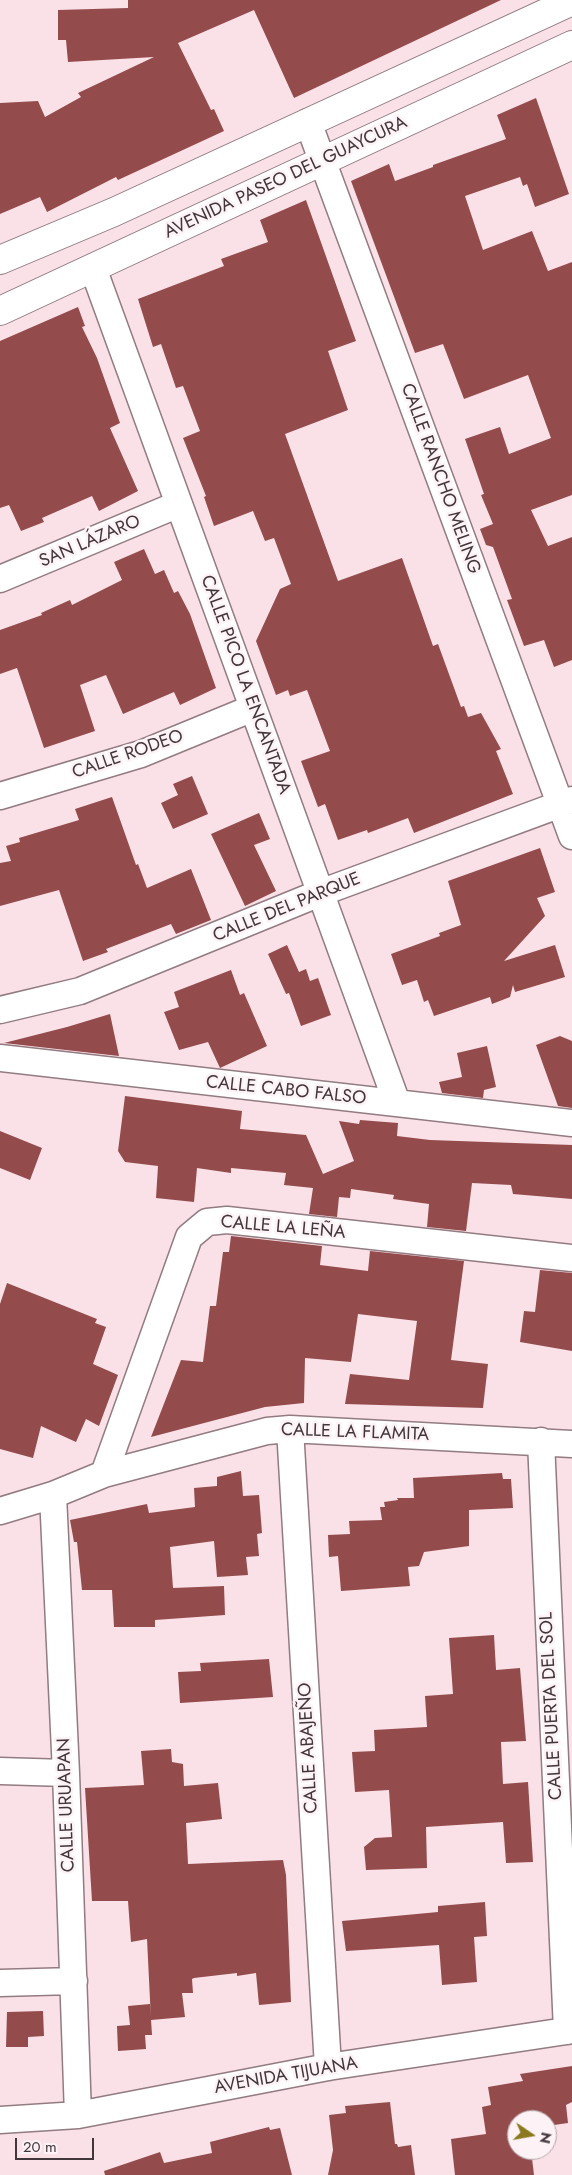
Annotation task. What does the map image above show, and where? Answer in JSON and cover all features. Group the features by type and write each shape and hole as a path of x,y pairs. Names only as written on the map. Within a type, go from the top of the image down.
{"main road":[{"path":"0,260 114,212 562,3 572,46"},
{"name":"AVENIDA PASEO DEL GUAYCURA","path":"0,311 572,46"}],"street":[{"name":"CALLE RANCHO MELING","path":"308,122 566,802 572,836"},
{"name":"CALLE PICO LA ENCANTADA","path":"93,268 397,1103"},
{"name":"SAN LÁZARO","path":"0,579 180,504"},
{"name":"CALLE RODEO","path":"0,796 141,754 254,708"},
{"name":"CALLE DEL PARQUE","path":"0,1010 80,991 320,893 566,802"},
{"name":"CALLE CABO FALSO","path":"0,1058 572,1123"},
{"name":"CALLE LA LEÑA","path":"104,1474 189,1237 207,1222 227,1220 572,1258"},
{"name":"CALLE LA FLAMITA","path":"0,1511 53,1494 104,1474 267,1431 290,1429 572,1444"},
{"name":"CALLE ABAJEÑO","path":"290,1429 328,2067"},
{"name":"CALLE PUERTA DEL SOL","path":"540,1441 570,2031"},
{"name":"CALLE URUAPAN","path":"53,1494 66,1773 78,2115"},
{"path":"0,1771 66,1773"},
{"path":"0,1983 74,1982"},
{"name":"AVENIDA TIJUANA","path":"0,2120 78,2115 328,2067 570,2031"}],"building":[{"path":"128,0 501,0 294,98 254,10 178,43 211,110 214,109 224,131 118,180 116,177 47,212 40,197 0,214 0,103 38,101 45,117 81,97 78,93 154,57 68,62 66,40 58,40 58,10 128,8"},
{"path":"536,98 569,194 535,207 527,184 523,186 520,177 465,196 483,250 532,231 548,271 572,262 572,495 531,510 548,546 572,537 572,660 554,667 544,640 524,646 507,600 512,599 493,547 486,545 480,529 493,524 481,495 484,494 465,439 500,427 509,454 551,438 528,375 464,399 443,344 415,353 351,181 389,164 395,181 433,167 433,165 506,139 497,115"},
{"path":"306,200 356,341 328,351 348,410 285,434 338,581 402,558 433,646 438,644 461,707 464,706 468,717 481,713 501,749 496,751 513,794 414,833 408,818 368,833 367,830 338,840 325,804 318,807 301,761 330,751 307,690 290,696 288,690 276,695 256,641 280,589 291,584 274,538 265,541 253,511 214,526 204,497 206,496 183,438 200,431 183,386 176,388 161,344 153,347 138,299 224,266 221,259 268,242 260,220"},
{"path":"78,307 85,326 82,327 97,358 120,423 110,428 138,491 99,511 92,496 42,518 44,522 21,531 9,505 0,508 0,341"},
{"path":"144,549 155,574 164,570 174,593 178,591 190,614 216,688 180,705 174,692 123,714 106,675 80,685 95,731 44,748 17,668 0,674 0,630 42,615 41,613 70,600 72,605 122,580 114,562"},
{"path":"192,776 208,814 173,829 161,803 178,795 173,784"},
{"path":"112,797 136,865 138,864 147,888 191,869 211,920 176,934 171,924 106,949 108,952 83,961 59,890 0,906 0,863 11,861 6,846 20,842 19,838 79,820 75,809"},
{"path":"259,813 270,839 254,845 276,891 245,906 211,834"},
{"path":"540,848 555,892 537,898 545,916 504,961 555,945 565,977 515,992 513,985 510,997 492,1004 490,997 434,1016 428,1000 424,1002 417,980 402,985 391,954 440,936 439,933 461,925 448,881"},
{"path":"287,945 299,972 306,969 310,981 318,978 331,1015 301,1026 289,993 286,994 268,954"},
{"path":"231,970 240,995 244,993 267,1046 220,1068 208,1042 179,1050 164,1012 179,1007 174,992"},
{"path":"110,1014 119,1056 4,1043 67,1027"},
{"path":"560,1036 572,1041 572,1108 558,1106 536,1045"},
{"path":"487,1046 496,1087 484,1090 483,1098 442,1093 439,1082 462,1077 457,1053"},
{"path":"125,1096 242,1111 240,1129 306,1135 323,1174 354,1161 339,1121 359,1124 360,1120 398,1123 397,1136 430,1140 572,1145 572,1199 513,1194 511,1185 472,1183 466,1231 427,1227 429,1204 393,1199 394,1195 351,1189 350,1198 339,1197 337,1217 309,1214 313,1188 284,1185 286,1173 231,1168 231,1173 197,1168 194,1202 156,1198 158,1166 125,1162 118,1151"},
{"path":"0,1131 42,1148 30,1180 0,1168"},
{"path":"231,1236 322,1246 320,1265 368,1271 370,1251 464,1261 451,1360 488,1364 483,1408 345,1404 350,1374 409,1380 417,1321 358,1314 351,1362 305,1358 304,1403 265,1407 151,1437 181,1360 203,1362 210,1306 216,1306 223,1252 229,1252"},
{"path":"540,1270 572,1273 572,1351 520,1342 524,1311 535,1312"},
{"path":"7,1283 97,1319 95,1323 106,1327 93,1364 118,1375 99,1426 86,1419 76,1442 41,1426 33,1458 0,1449 0,1304"},
{"path":"241,1471 243,1496 259,1495 262,1533 257,1534 259,1556 246,1557 248,1575 217,1577 214,1541 170,1547 173,1588 224,1586 225,1615 155,1620 155,1627 114,1627 112,1590 82,1590 77,1542 74,1542 70,1520 147,1504 149,1513 195,1507 194,1488 217,1486 217,1477"},
{"path":"502,1473 503,1479 511,1479 513,1508 469,1510 469,1546 424,1552 419,1566 408,1567 410,1586 341,1591 338,1556 329,1557 328,1535 350,1534 349,1521 382,1520 380,1507 385,1507 384,1502 398,1500 397,1498 414,1498 413,1478"},
{"path":"494,1635 496,1670 520,1668 526,1741 501,1742 503,1784 528,1782 533,1862 506,1863 503,1822 426,1827 427,1868 366,1870 364,1847 375,1838 392,1837 389,1790 355,1792 352,1752 375,1751 374,1730 427,1727 425,1696 453,1694 449,1638"},
{"path":"269,1659 273,1697 180,1703 178,1672 201,1671 200,1663"},
{"path":"171,1749 172,1762 183,1764 184,1786 218,1783 222,1819 186,1823 188,1864 283,1860 286,1875 291,2002 259,2005 256,1973 237,1976 237,1973 194,1978 192,1979 193,1993 182,1993 185,2017 151,2020 147,1939 131,1942 128,1901 92,1901 85,1788 144,1785 141,1751"},
{"path":"485,1902 487,1936 474,1937 477,1982 442,1985 439,1945 346,1951 342,1921 438,1912 438,1906"},
{"path":"150,2004 152,2035 145,2035 146,2049 118,2051 117,2026 130,2025 128,2006"},
{"path":"43,2011 44,2036 28,2037 28,2047 6,2047 7,2012"},
{"path":"572,2066 572,2102 566,2105 568,2123 557,2125 557,2110 507,2110 507,2160 532,2160 534,2175 455,2175 451,2139 486,2134 482,2107 491,2105 488,2087 523,2081 520,2074"},
{"path":"390,2102 395,2144 398,2147 411,2145 415,2175 328,2175 333,2150 329,2115 346,2113 345,2106"},
{"path":"269,2127 270,2130 280,2128 292,2175 105,2175 104,2171 160,2152 164,2163 212,2153 210,2142"}]}
